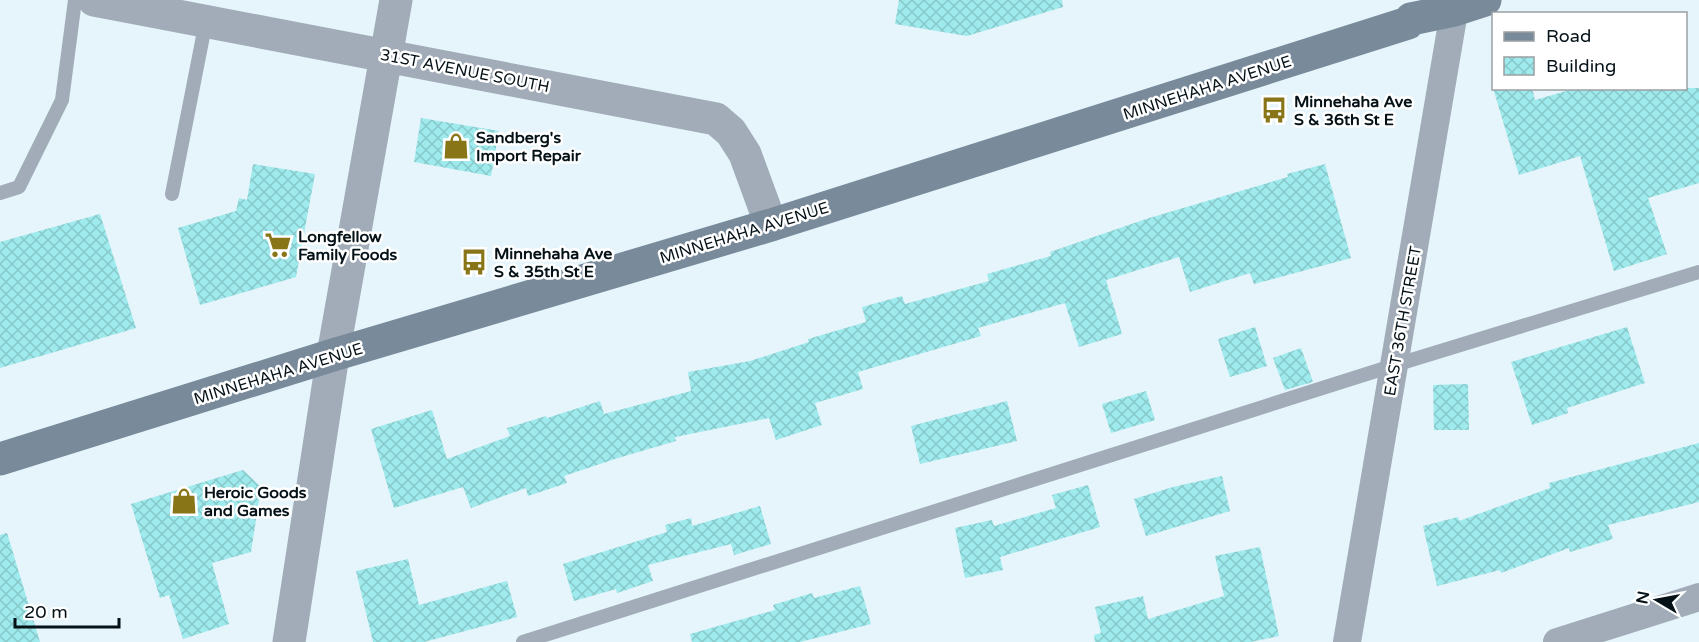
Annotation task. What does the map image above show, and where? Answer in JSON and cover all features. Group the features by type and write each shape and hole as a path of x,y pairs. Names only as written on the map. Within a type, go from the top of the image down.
{"main road":[{"name":"MINNEHAHA AVENUE","path":"0,459 333,355 771,225 1408,23 1455,5 1485,0"}],"street":[{"name":"31ST AVENUE SOUTH","path":"94,0 716,119 731,132 746,154 771,225"},
{"path":"289,642 333,355 396,0"},
{"name":"EAST 36TH STREET","path":"1347,642 1455,5"},
{"path":"1557,642 1699,597"}],"lane":[{"path":"0,193 20,187 62,100 75,0"},
{"path":"172,194 206,21"},
{"path":"523,642 1395,365 1699,272"}],"building":[{"path":"899,0 1062,0 1063,7 967,36 895,24"},
{"path":"1687,88 1699,88 1699,183 1648,198 1667,254 1614,271 1580,156 1519,175 1494,90 1532,90 1535,100 1570,90 1687,90"},
{"name":"Sandberg's Import Repair","path":"421,118 499,131 491,176 414,162"},
{"path":"253,164 315,174 296,277 200,305 178,228 236,211 239,198 247,200"},
{"path":"1325,164 1351,258 1254,284 1250,273 1190,292 1179,257 1106,280 1122,334 1079,347 1065,303 978,328 981,336 858,372 863,389 815,403 822,425 776,440 769,418 675,437 676,441 564,476 567,483 528,496 526,488 471,508 463,487 394,508 371,429 432,410 447,459 510,436 507,428 546,416 547,418 600,401 604,414 691,391 688,372 750,361 809,342 808,339 866,322 862,307 902,296 905,304 989,281 987,274 1051,256 1050,252 1146,219"},
{"path":"100,214 136,328 0,368 0,242"},
{"path":"1255,327 1267,366 1230,377 1218,339"},
{"path":"1627,327 1645,383 1567,408 1568,413 1532,425 1511,362"},
{"path":"1301,348 1313,382 1285,390 1273,358"},
{"path":"1468,384 1469,430 1434,430 1433,385"},
{"path":"1146,391 1155,420 1111,433 1102,404"},
{"path":"1007,401 1017,441 920,464 911,426"},
{"path":"1699,443 1699,502 1608,525 1613,539 1570,552 1569,548 1501,573 1500,570 1437,586 1423,526 1458,517 1459,521 1550,488 1549,483"},
{"path":"243,470 261,487 251,552 212,563 229,624 183,639 169,595 160,598 131,504"},
{"path":"1222,476 1230,511 1146,536 1134,499"},
{"path":"1088,485 1100,527 1000,557 1003,570 965,578 955,528 992,520 994,526 1056,508 1052,495"},
{"path":"760,506 771,544 734,555 731,544 648,565 653,581 617,593 616,589 574,601 563,564 667,532 665,525 691,518 692,526"},
{"path":"7,533 40,642 0,642 0,535"},
{"path":"1260,547 1279,636 1251,642 1095,642 1094,635 1101,633 1095,607 1143,596 1148,619 1224,596 1215,556"},
{"path":"408,559 419,605 507,581 517,617 424,642 373,642 356,571"},
{"path":"860,586 871,624 800,642 692,642 690,634 775,610 773,605 812,593 814,598"}],"place":[{"name":"Minnehaha Ave S & 36th St E","path":"1274,110"},
{"name":"Sandberg's Import Repair","path":"456,146"},
{"name":"Longfellow Family Foods","path":"278,245"},
{"name":"Minnehaha Ave S & 35th St E","path":"474,262"},
{"name":"Heroic Goods and Games","path":"184,501"}]}
